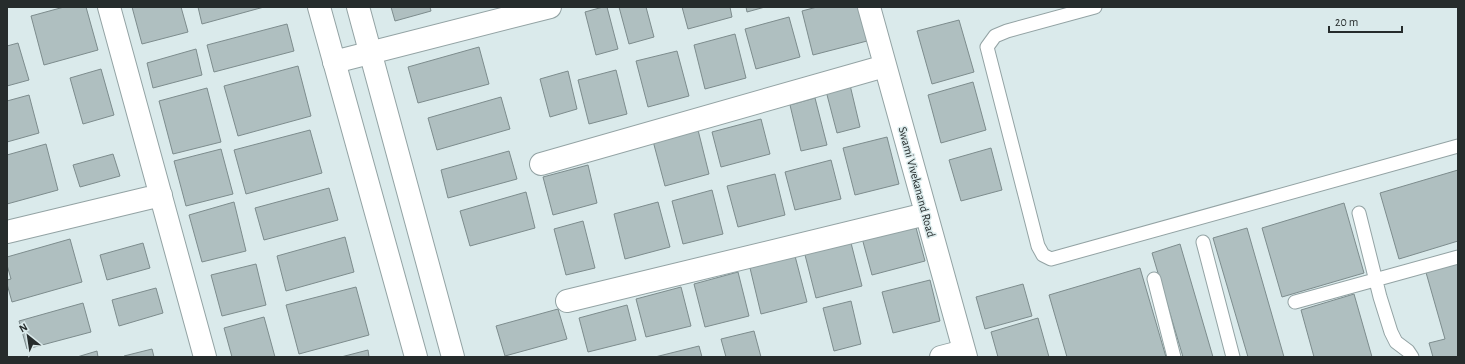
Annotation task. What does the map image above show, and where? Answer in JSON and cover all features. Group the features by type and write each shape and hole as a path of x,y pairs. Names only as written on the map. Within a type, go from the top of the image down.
{"street":[{"path":"109,7 205,357"},
{"path":"319,7 416,357"},
{"path":"358,7 453,357"},
{"path":"334,62 550,7"},
{"name":"Swami Vivekanand Road","path":"869,7 965,354"},
{"path":"540,164 885,66"},
{"path":"7,232 161,195"},
{"path":"567,301 926,214"},
{"path":"941,357 965,354"}],"lane":[{"path":"1095,7 1007,31 994,36 987,47 1038,246 1043,255 1051,259 1458,146"},
{"path":"1359,213 1391,332 1396,342 1408,351 1412,357"},
{"path":"1203,242 1233,357"},
{"path":"1295,302 1458,257"},
{"path":"1154,279 1174,357"}],"building":[{"path":"64,7 86,7 98,50 44,65 31,16"},
{"path":"132,7 181,7 188,32 142,44"},
{"path":"198,7 264,7 202,24"},
{"path":"391,7 430,7 431,11 395,21"},
{"path":"607,7 618,49 596,55 585,12"},
{"path":"619,7 646,7 654,37 629,44"},
{"path":"682,7 730,7 732,17 688,29"},
{"path":"746,7 765,7 747,12"},
{"path":"817,7 859,7 867,41 813,55 802,11"},
{"path":"789,17 800,57 756,69 745,29"},
{"path":"959,20 974,72 932,84 917,31"},
{"path":"287,24 294,51 214,72 207,45"},
{"path":"735,34 746,78 705,89 694,45"},
{"path":"18,43 29,80 7,86 7,46"},
{"path":"479,47 489,84 418,103 408,67"},
{"path":"196,49 202,75 153,88 147,63"},
{"path":"677,51 689,96 648,107 636,61"},
{"path":"298,66 311,116 238,136 224,86"},
{"path":"101,69 114,115 83,124 70,78"},
{"path":"616,70 627,114 589,124 578,80"},
{"path":"568,71 577,109 550,117 540,79"},
{"path":"973,82 986,130 941,143 928,95"},
{"path":"850,85 860,127 837,133 826,91"},
{"path":"207,88 221,142 173,154 159,101"},
{"path":"29,95 39,133 7,142 7,101"},
{"path":"501,97 510,129 437,150 428,118"},
{"path":"815,98 827,145 801,151 790,105"},
{"path":"761,119 770,154 721,167 712,132"},
{"path":"310,130 322,173 246,194 234,150"},
{"path":"698,130 709,174 665,186 653,141"},
{"path":"887,137 899,184 855,195 843,148"},
{"path":"46,144 58,190 7,204 7,155"},
{"path":"991,148 1002,190 961,201 949,160"},
{"path":"221,149 233,194 186,206 174,161"},
{"path":"509,151 517,179 448,198 441,170"},
{"path":"113,154 120,176 80,187 73,165"},
{"path":"831,160 841,199 795,210 785,172"},
{"path":"588,165 597,203 553,215 543,177"},
{"path":"1458,170 1458,241 1399,259 1380,193"},
{"path":"775,174 785,215 738,227 727,186"},
{"path":"329,188 338,220 264,240 255,208"},
{"path":"712,190 723,234 683,244 672,201"},
{"path":"526,192 535,228 470,246 460,211"},
{"path":"234,202 246,251 202,262 189,215"},
{"path":"658,202 670,247 625,259 614,214"},
{"path":"1344,203 1364,273 1282,297 1262,228"},
{"path":"583,221 595,268 566,275 554,229"},
{"path":"915,224 925,261 872,275 862,238"},
{"path":"1247,228 1284,357 1248,357 1213,238"},
{"path":"345,237 354,272 286,291 277,256"},
{"path":"70,239 82,282 12,302 7,284 7,280 11,279 7,265 7,257"},
{"path":"850,239 862,286 816,298 804,251"},
{"path":"143,243 150,268 107,280 100,255"},
{"path":"1180,244 1213,357 1183,357 1152,253"},
{"path":"795,256 807,302 761,314 750,268"},
{"path":"1458,259 1458,357 1433,357 1429,343 1445,339 1425,269"},
{"path":"256,264 266,305 222,316 211,275"},
{"path":"1140,268 1166,357 1067,357 1049,295"},
{"path":"738,272 749,316 705,327 694,284"},
{"path":"930,280 940,321 893,333 882,292"},
{"path":"1023,284 1032,316 985,329 976,297"},
{"path":"356,287 369,335 299,354 286,305"},
{"path":"681,287 691,326 646,337 636,299"},
{"path":"156,288 163,313 119,326 112,300"},
{"path":"1354,294 1372,357 1314,357 1301,310"},
{"path":"851,301 861,344 834,351 823,308"},
{"path":"83,303 91,332 27,349 19,321"},
{"path":"627,305 636,340 588,352 579,318"},
{"path":"558,309 567,339 505,356 496,326"},
{"path":"264,317 275,357 232,357 224,328"},
{"path":"1038,318 1049,357 998,357 991,332"},
{"path":"754,331 761,357 726,357 721,339"},
{"path":"699,346 702,357 655,357"},
{"path":"152,349 154,357 124,357 124,356"},
{"path":"368,350 369,357 341,357"},
{"path":"97,351 98,357 77,357"}]}
